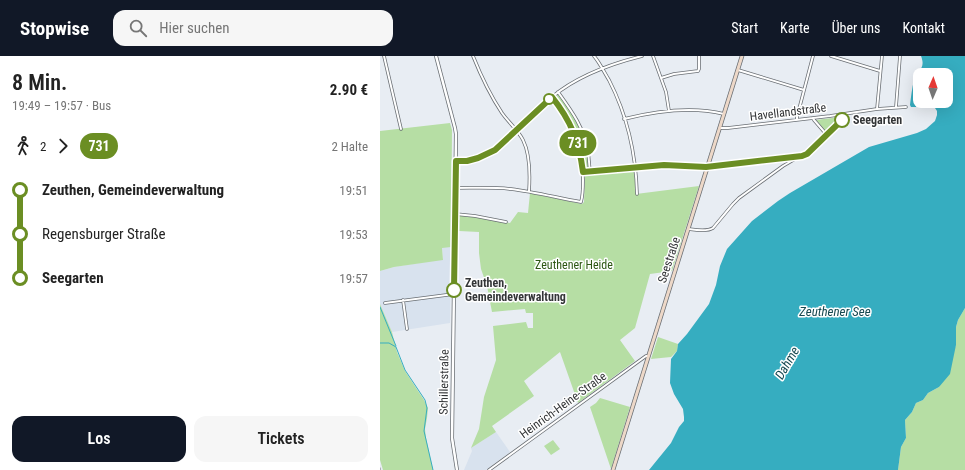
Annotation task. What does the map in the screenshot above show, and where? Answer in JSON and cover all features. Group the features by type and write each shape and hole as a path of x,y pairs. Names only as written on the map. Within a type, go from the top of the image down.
{"main road":[{"name":"Seestraße","path":"613,470 742,56"}],"street":[{"path":"384,56 401,128"},
{"name":"Schillerstraße","path":"436,56 456,134 452,438 457,470"},
{"path":"473,56 488,89 502,112 523,139 527,154 530,181 529,191"},
{"path":"594,56 603,69 616,96 624,119 632,148 637,194"},
{"path":"456,161 473,160 488,154 499,147 558,92 584,77 618,63 642,56"},
{"path":"653,56 666,92 669,111"},
{"path":"661,78 674,74 698,71 699,56"},
{"path":"797,120 813,56"},
{"path":"831,56 880,71"},
{"path":"877,110 882,56"},
{"path":"896,108 900,56"},
{"path":"738,70 804,90"},
{"path":"558,92 576,117 581,128 588,151 590,171"},
{"path":"455,188 496,188 529,191 581,202 583,172 579,146 570,123 552,97"},
{"name":"Havellandstraße","path":"720,128 906,107"},
{"path":"624,119 669,111 694,110 724,114"},
{"path":"583,172 664,165 708,167 802,156 807,154 846,117 846,114"},
{"path":"813,118 827,135"},
{"path":"689,229 711,230 714,228 740,197 795,159 794,157"},
{"path":"455,214 506,222"},
{"path":"385,303 454,294"},
{"path":"403,300 407,329"},
{"name":"Heinrich-Heine-Straße","path":"489,470 648,356"}],"shaded area":[{"path":"442,247 451,247 450,323 392,332 380,304 380,271 394,267 443,259"},
{"path":"496,432 510,452 486,470 464,470 472,451 471,448"}],"green space":[{"path":"558,94 572,114 583,135 588,158 588,170 584,170 581,152 571,124 554,97"},
{"path":"840,117 826,132 816,120"},
{"path":"450,123 452,130 451,247 442,248 443,260 394,267 380,271 380,131"},
{"name":"Zeuthener Heide","path":"634,169 636,194 699,186 672,271 650,274 635,328 620,340 635,361 578,403 560,352 524,381 534,396 492,426 496,432 471,448 479,429 484,397 496,360 493,326 526,322 528,328 533,328 533,313 526,313 525,309 492,312 487,286 481,269 479,232 459,231 459,216 472,216 510,223 518,212 528,213 530,193 582,204 584,202 585,173"},
{"path":"380,304 392,332 397,352 405,371 428,408 425,429 433,470 383,470 380,460"},
{"path":"965,308 965,470 898,470 901,447 906,438 905,420 912,412 916,403 923,400 928,393 939,387 956,345 956,327"},
{"path":"658,337 678,344 677,351 671,357 651,359"},
{"path":"600,398 630,407 611,469 590,407"},
{"path":"553,440 560,449 551,455 544,446"}],"water":[{"name":"Zeuthener See","path":"921,56 965,56 965,308 956,327 956,345 950,374 939,387 928,393 923,400 916,403 912,412 905,420 906,438 901,447 898,470 649,470 671,443 679,427 684,421 683,409 674,394 670,383 671,359 677,351 678,344 709,304 716,285 720,266 727,249 752,221 790,193 869,147 926,129 935,121 937,111 935,108 953,108 953,68 921,68 923,64"},
{"name":"Zeuthener See","path":"913,84 913,107 911,107 910,105"}],"waterway":[{"path":"380,307 396,346"},
{"path":"380,343 389,343 396,347 405,370 425,400 427,408 424,431 433,470"}],"bus line":[{"name":"731","path":"454,290 456,161 467,161 478,158 495,150 552,97 570,123 579,146 583,172 664,165 706,167 802,156 807,154 842,120"}],"place":[{"name":"Seegarten","path":"842,120"},
{"name":"Zeuthen, Gemeindeverwaltung","path":"454,290"}],"water label":[{"name":"Dahme","path":"787,363"}]}
